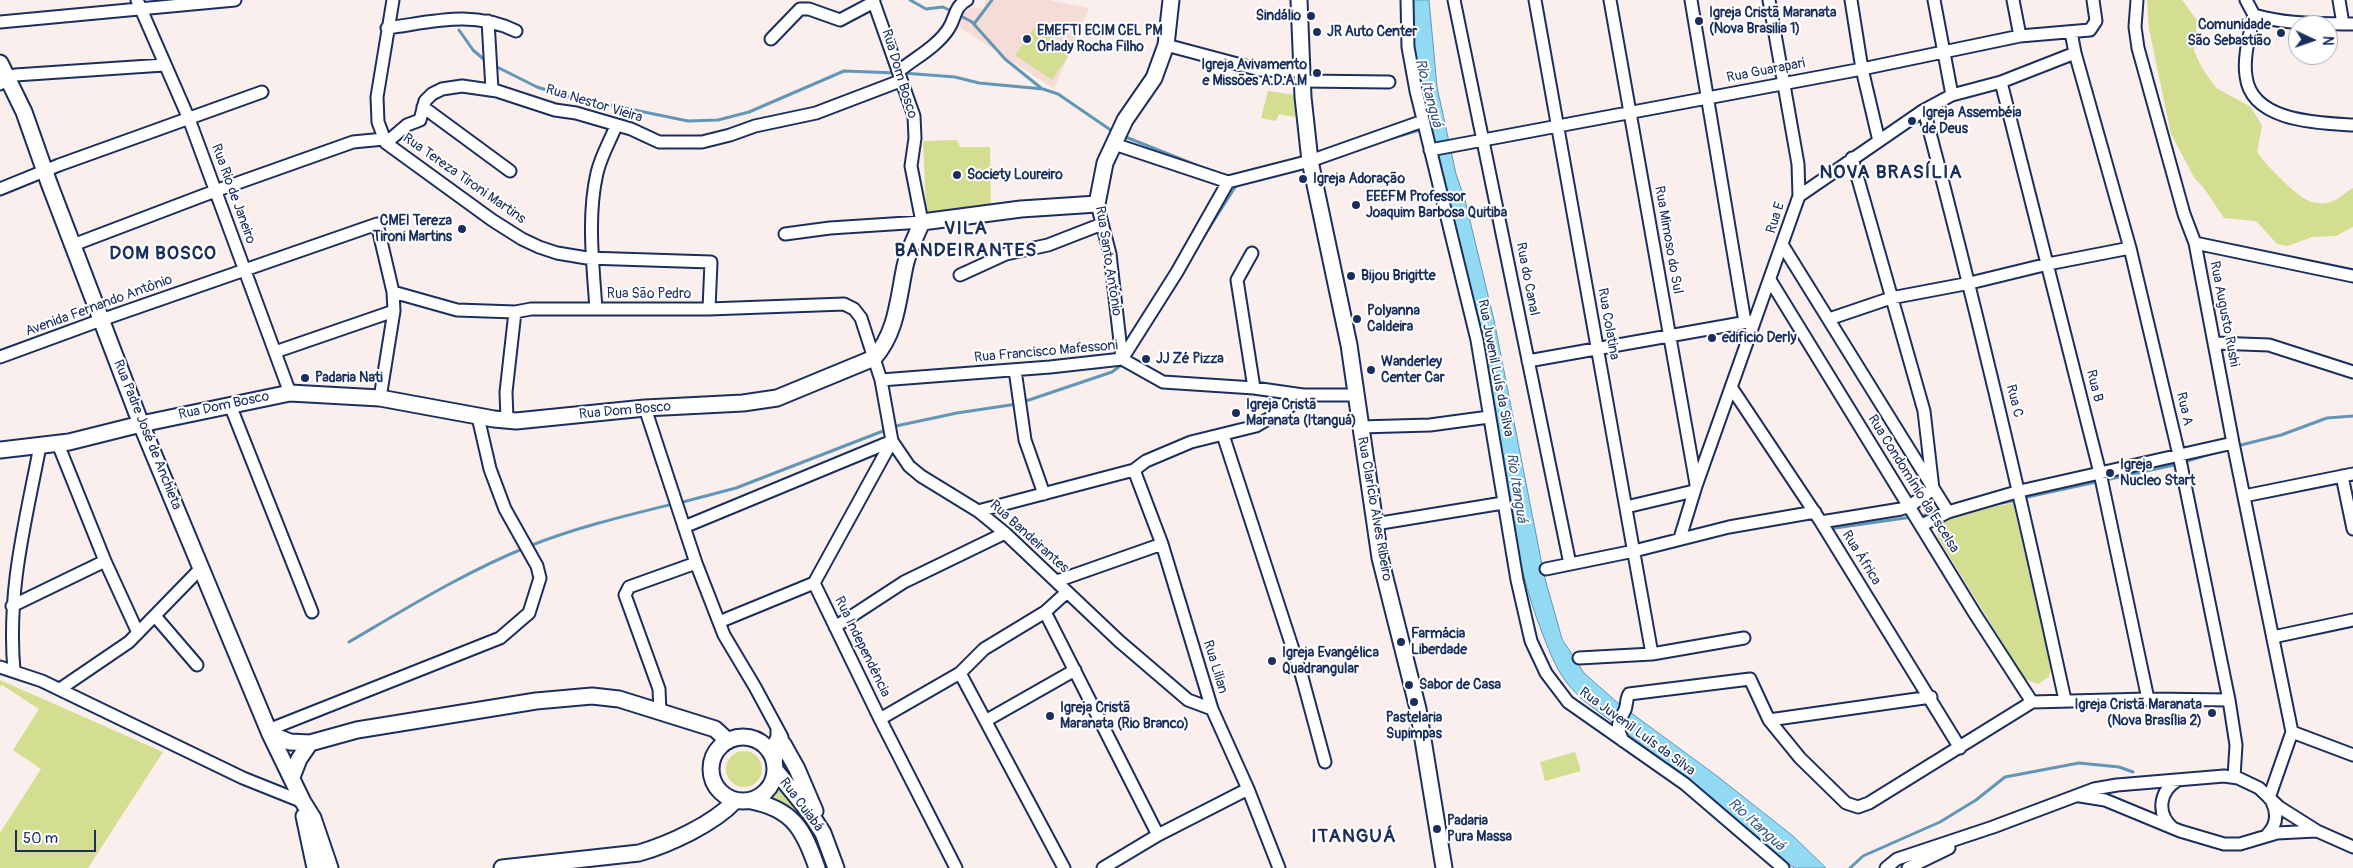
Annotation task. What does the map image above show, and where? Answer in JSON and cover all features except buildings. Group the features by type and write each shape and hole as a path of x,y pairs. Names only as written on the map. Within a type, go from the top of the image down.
{"street":[{"path":"0,22 138,5 235,0"},
{"name":"Rua Tereza Tironi Martins","path":"393,0 377,97 378,122 385,141 492,220 522,239 557,253 593,258 711,262 709,309"},
{"name":"Rua Nestor Vieira","path":"385,141 408,125 420,120 423,107 428,98 442,89 462,86 492,90 555,110 576,113 636,132 659,142 710,141 755,126 816,113 900,76 944,35 950,27 956,8 967,0"},
{"name":"Rua Santo Antônio","path":"1122,359 1114,280 1097,204 1105,163 1125,120 1154,78 1166,45 1171,0"},
{"name":"Rua Clarício Alves Ribeiro","path":"1299,0 1302,76 1310,161 1349,345 1380,558 1418,709 1444,868"},
{"name":"Rua Juvenil Luís da Silva","path":"1407,0 1408,47 1423,121 1433,149 1477,340 1503,504 1517,580 1532,641 1546,673 1568,702 1685,784 1783,868"},
{"name":"Rua do Canal","path":"1454,0 1570,564"},
{"name":"Rua Colatina","path":"1535,0 1652,654"},
{"name":"Rua Mimoso do Sul","path":"1610,0 1695,488"},
{"path":"1528,360 1750,321 1691,0"},
{"path":"1769,0 1798,164 1799,196"},
{"path":"1851,0 1862,69 1879,140"},
{"path":"1934,0 1952,94"},
{"path":"2012,0 2020,36"},
{"name":"Rua Guarapari","path":"1433,149 1862,69 2020,36 2090,30 2094,26 2093,0"},
{"name":"Rua Augusto Rushi","path":"2137,0 2135,27 2138,48 2184,214 2196,243 2204,297 2215,343 2233,443 2273,637 2297,734"},
{"path":"2246,0 2254,15 2246,77 2255,98 2267,108 2283,116 2308,122 2353,125"},
{"path":"2254,15 2290,23 2348,24 2339,0"},
{"path":"771,38 800,9 810,9 840,20 874,1"},
{"name":"Rua Dom Bosco","path":"874,1 914,116 915,138 912,166 922,222"},
{"name":"Rua Rio de Janeiro","path":"138,5 189,119 290,393"},
{"path":"387,28 458,18 474,18 516,31"},
{"path":"488,21 492,90"},
{"path":"2071,32 2075,53"},
{"path":"1166,45 1260,70 1302,76 1389,82"},
{"name":"Rua E","path":"1680,538 1695,488 1731,387 1750,321 1770,280 1799,196 1924,110 1952,94 2001,82 2075,53"},
{"name":"Rua A","path":"2075,53 2130,248 2180,455 2229,700 2236,745 2234,777"},
{"path":"2,75 164,65"},
{"name":"Rua Padre José de Anchieta","path":"2,75 24,112 44,170 141,424 269,732 303,802"},
{"name":"Rua B","path":"2001,82 2100,473 2148,699"},
{"path":"0,189 44,170 262,92"},
{"path":"423,107 510,171"},
{"name":"Rua C","path":"1924,110 1970,284 2020,491 2065,700"},
{"path":"1114,144 1228,182 1310,161 1423,121"},
{"path":"596,309 592,209 595,181 600,162 616,126"},
{"path":"74,246 215,191 353,142 385,141"},
{"path":"1852,158 1924,411 1933,488"},
{"path":"1122,359 1178,272 1228,182"},
{"path":"785,234 830,228 922,222 1021,209 1097,204"},
{"path":"874,358 889,337 897,308 905,264 922,222"},
{"name":"Avenida Fernando Antônio","path":"0,357 378,224 393,292"},
{"path":"960,275 1006,254 1048,245 1102,224"},
{"path":"2196,243 2353,276"},
{"path":"1783,246 1948,512"},
{"path":"1829,319 1892,298 1970,284 2048,264 2130,248"},
{"path":"1252,253 1237,280 1254,388"},
{"name":"Rua Condomínio da Escelsa","path":"1770,280 1975,614 2032,702"},
{"path":"380,398 394,311 393,292"},
{"name":"Rua São Pedro","path":"393,292 457,310 515,312 531,309 709,309 844,304 854,309 861,318 874,358"},
{"path":"275,352 394,311"},
{"path":"507,420 506,392 515,312"},
{"path":"2215,343 2269,345 2353,372"},
{"name":"Rua Dom Bosco","path":"0,450 58,444 141,424 290,393 380,398 478,417 529,421 645,408 743,404 777,398 874,358"},
{"name":"Rua Bandeirantes","path":"874,358 881,380 892,442 900,455 921,476 978,511 1005,533 1067,592 1188,700 1212,709"},
{"name":"Rua Francisco Mafessoni","path":"881,380 1014,370 1122,359 1163,382 1254,388 1303,395 1356,395"},
{"path":"1014,370 1024,440 1044,494"},
{"name":"Rua África","path":"1731,387 1818,517 1931,697 1960,748"},
{"path":"978,511 1134,470 1146,461 1191,442 1256,426 1289,407 1303,395"},
{"path":"230,405 312,612"},
{"path":"645,408 696,563 719,622 732,652 756,687 778,727 776,757 774,781 761,797 752,801 735,801 719,791 711,773 715,754 728,741 737,738 755,739 776,757 797,769 824,833"},
{"path":"269,732 500,638 529,613 540,578 537,566 502,501 490,469 478,417"},
{"path":"1360,427 1430,425 1489,417"},
{"path":"1223,434 1302,677 1325,762"},
{"path":"684,526 892,442"},
{"path":"719,622 814,583 892,442"},
{"path":"1922,525 1948,512 2020,491 2233,443"},
{"path":"58,444 105,561 138,633"},
{"path":"14,671 11,639 14,582 40,446"},
{"name":"Rua Lilian","path":"1134,470 1162,544 1212,709 1248,788 1276,867"},
{"path":"2244,496 2348,475 2353,529"},
{"path":"1626,507 1695,488"},
{"path":"1546,569 1680,538 1818,517 1910,506 1933,488"},
{"path":"1375,524 1503,504"},
{"path":"835,626 904,582 1005,533"},
{"path":"1057,581 1162,544"},
{"path":"12,606 105,561"},
{"path":"660,712 659,689 625,596 626,591 629,586 696,563"},
{"path":"60,689 119,650 202,567"},
{"name":"Rua Independência","path":"814,583 880,719 956,868"},
{"path":"880,719 960,673 984,649 1045,612 1067,592"},
{"path":"1045,612 1158,835"},
{"path":"155,616 197,665"},
{"path":"2273,637 2353,620"},
{"path":"1580,658 1652,654 1744,638"},
{"path":"0,667 60,689 213,763 303,802 313,818 330,868"},
{"path":"986,720 1075,670"},
{"path":"960,673 1064,868"},
{"path":"1623,742 1618,730 1618,720 1626,708 1629,694 1750,678 1769,720 1800,758 1846,803 1858,807 1869,803 2032,702 2148,699 2229,700"},
{"path":"269,732 290,742 310,743 357,730 564,697 592,696 619,699 715,729 728,741"},
{"path":"1769,720 1931,697"},
{"path":"2271,800 2297,734 2353,755"},
{"path":"292,777 299,759 310,743"},
{"name":"Rua Cuiabá","path":"776,757 824,833 836,868"},
{"path":"1886,868 1897,859 1993,827 2105,786 2234,777 2263,790 2271,800 2276,811 2276,821 2267,835"},
{"path":"2178,780 2166,791 2162,807 2169,824 2180,831"},
{"path":"1103,868 1158,835 1248,788"},
{"path":"2075,796 2105,800 2180,831 2215,842 2233,844 2247,842 2267,835 2317,831"},
{"path":"2271,800 2317,831 2353,847"},
{"path":"502,868 639,853 658,847 717,816 735,801"},
{"name":"Rua Cuiabá","path":"752,801 778,808 797,824 817,868"},
{"path":"303,802 315,868"},
{"path":"1908,868 1993,827"}],"shaded area":[{"name":"EMEFTI ECIM CEL PM Orlady Rocha Filho","path":"985,0 1049,0 1089,8 1054,89 958,26 960,15 972,7 984,9"}],"green space":[{"path":"2147,0 2182,0 2197,20 2194,51 2202,68 2216,88 2251,107 2262,126 2257,152 2287,185 2307,200 2318,203 2333,201 2353,188 2353,227 2336,236 2312,237 2288,246 2277,244 2256,221 2224,218 2203,187 2195,179 2171,134 2149,29"},
{"path":"1035,27 1071,52 1052,80 1015,55"},
{"path":"1268,91 1296,95 1295,117 1279,114 1276,121 1261,118"},
{"name":"Society Loureiro","path":"957,140 960,147 990,147 991,204 926,212 923,141"},
{"path":"2013,503 2051,668 2049,677 2038,684 2025,679 1938,538 1938,530 1944,520 1968,511"},
{"path":"0,680 163,752 88,868 0,868 0,833 41,769 13,750 39,709 2,685 0,687"},
{"path":"744,751 751,752 757,756 761,762 761,776 757,782 751,786 744,787 737,786 731,782 727,776 726,769 727,762 731,756 737,752"},
{"path":"1575,752 1581,771 1545,781 1540,762"},
{"path":"778,784 799,801 832,868 827,868 812,834 801,818 792,810 769,797"}],"water":[{"name":"Rio Itanguá","path":"1409,0 1429,0 1437,87 1456,174 1465,200 1494,320 1544,575 1562,639 1584,673 1619,704 1717,776 1793,836 1826,868 1794,868 1710,796 1583,700 1563,678 1554,662 1527,589 1519,557 1500,446 1424,120 1406,15"}],"waterway":[{"path":"910,0 926,9 943,7 953,12"},
{"path":"974,24 992,0"},
{"path":"959,15 972,22 1005,59 1041,88"},
{"path":"459,30 473,50 487,62"},
{"path":"495,66 537,87 566,96 688,121 718,120 749,112 844,71 897,73"},
{"path":"903,73 955,77 979,83 1043,89 1058,94 1115,133"},
{"path":"1386,140 1423,129"},
{"path":"1123,136 1206,169"},
{"path":"1199,244 1237,184"},
{"path":"1023,402 1112,372 1124,363"},
{"path":"679,503 736,488 896,426 957,413 1017,404"},
{"path":"2237,446 2281,435 2327,418 2353,416"},
{"path":"2184,462 2217,452"},
{"path":"2023,498 2174,465"},
{"path":"1986,506 2017,500"},
{"path":"349,642 459,579 527,547 581,528 673,504"},
{"path":"1828,529 1933,514"},
{"path":"1850,868 1863,856 1940,822 1976,800 2005,777 2079,763 2119,767 2133,772"}],"place":[{"name":"Sindálio","path":"1311,16"},
{"name":"Igreja Cristã Maranata (Nova Brasilia 1)","path":"1699,21"},
{"name":"JR Auto Center","path":"1317,32"},
{"name":"Comunidade São Sebastião","path":"2281,33"},
{"name":"EMEFTI ECIM CEL PM Orlady Rocha Filho","path":"1027,39"},
{"name":"Igreja Avivamento e Missões A.D.A.M","path":"1317,73"},
{"name":"Igreja Assembéia de Deus","path":"1912,121"},
{"name":"Society Loureiro","path":"957,175"},
{"name":"Igreja Adoração","path":"1303,179"},
{"name":"EEEFM Professor Joaquim Barbosa Quitiba","path":"1356,205"},
{"name":"CMEI Tereza Tironi Martins","path":"462,229"},
{"name":"Bijou Brigitte","path":"1351,276"},
{"name":"Polyanna Caldeira","path":"1357,319"},
{"name":"edificio Derly","path":"1712,338"},
{"name":"JJ Zé Pizza","path":"1146,359"},
{"name":"Wanderley Center Car","path":"1371,370"},
{"name":"Padaria Nati","path":"305,378"},
{"name":"Igreja Cristã Maranata (Itanguá)","path":"1236,413"},
{"name":"Igreja Nucleo Start","path":"2110,473"},
{"name":"Farmácia Liberdade","path":"1401,642"},
{"name":"Igreja Evangélica Quadrangular","path":"1272,661"},
{"name":"Sabor de Casa","path":"1409,685"},
{"name":"Pastelaria Supimpas","path":"1414,702"},
{"name":"Igreja Cristã Maranata (Nova Brasília 2)","path":"2212,713"},
{"name":"Igreja Cristã Maranata (Rio Branco)","path":"1050,716"},
{"name":"Padaria Pura Massa","path":"1437,829"}],"district":[{"name":"NOVA BRASÍLIA","path":"1891,173"},
{"name":"VILA BANDEIRANTES","path":"966,240"},
{"name":"DOM BOSCO","path":"163,254"},
{"name":"ITANGUÁ","path":"1354,837"}]}
